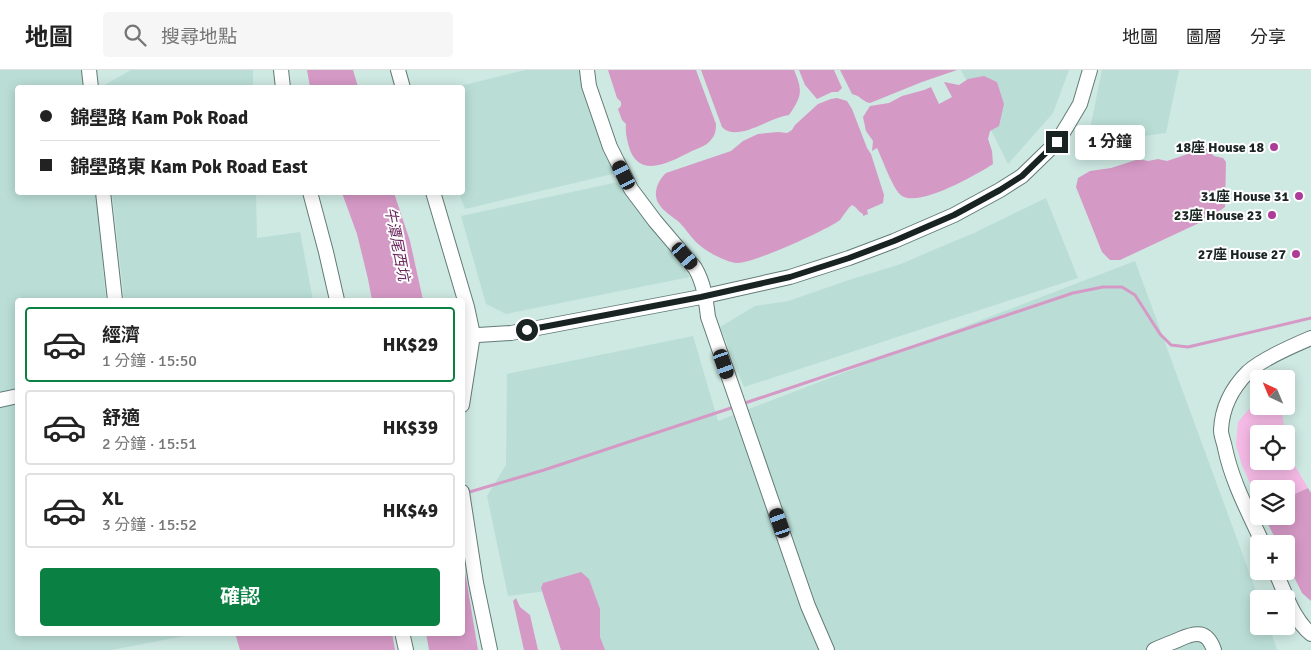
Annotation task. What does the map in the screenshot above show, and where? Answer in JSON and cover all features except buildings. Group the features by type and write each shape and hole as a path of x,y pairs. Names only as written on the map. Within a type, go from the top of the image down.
{"street":[{"path":"88,70 90,85"},
{"path":"281,70 284,85"},
{"path":"398,70 402,85"},
{"path":"587,70 589,86 610,147 623,172 655,221 700,275 708,317 808,606 827,650"},
{"path":"468,336 511,333 705,296 790,277 894,241 954,215 1022,176 1057,142 1080,104 1090,70"},
{"path":"102,195 115,298"},
{"path":"311,195 337,298"},
{"path":"434,195 464,298"},
{"path":"465,300 468,336 465,370"},
{"path":"1259,535 1239,493 1228,463 1221,431 1226,405 1235,386 1249,371 1273,356 1311,338"},
{"path":"0,400 15,397"},
{"path":"465,507 476,583 490,650"},
{"path":"1279,580 1294,615 1311,634"},
{"path":"1154,650 1193,634 1201,634 1208,638 1214,650"},
{"path":"403,636 406,650"}],"shaded area":[{"path":"0,70 86,70 87,85 15,85 15,195 96,195 106,298 15,298 15,389 0,393"},
{"path":"131,70 253,70 253,85 105,85"},
{"path":"525,70 586,70 621,172 465,209 460,195 465,195 464,85"},
{"path":"961,70 1069,70 1053,113 1008,164"},
{"path":"1102,70 1179,70 1166,133 1087,144"},
{"path":"623,181 690,277 506,314 486,304 461,216"},
{"path":"112,195 256,195 257,238 300,232 313,298 124,298"},
{"path":"1046,198 1078,278 744,387 720,327 755,306 788,301 901,264 974,233"},
{"path":"1135,261 1250,574 1250,580 1252,580 1256,590 1250,590 1250,635 1272,635 1277,650 593,650 569,588 508,596 487,496 506,465 507,374 693,336 718,421"},
{"path":"15,402 15,636 184,636 112,650 0,650 0,406"},
{"path":"1249,409 1250,415 1282,415 1284,425 1250,425 1250,470 1295,470 1295,466 1308,488 1295,494 1295,480 1250,480 1250,483 1236,445 1238,422"}],"water":[{"path":"307,70 353,70 357,85 310,85"},
{"path":"608,70 696,70 716,124 713,137 703,146 665,164 647,166 640,163 634,157 629,147 626,124 622,120 618,109 621,106 621,102 617,98"},
{"path":"701,70 794,70 800,88 799,98 789,115 745,131 728,131 722,127"},
{"path":"799,70 834,70 842,88 838,92 832,92 817,99 805,85"},
{"path":"840,70 957,70 870,103 852,94"},
{"path":"984,76 997,82 1004,104 999,126 990,131 988,139 992,151 993,164 961,182 934,194 910,198 902,196 891,181 877,148 872,151 873,141 866,131 863,117 870,106 889,103 902,96 931,87 939,104 952,97 944,82 959,85 968,79"},
{"path":"837,98 847,101 852,109 871,154 884,195 883,203 867,210 868,214 863,216 852,205 840,220 821,231 758,258 737,263 721,258 700,245 679,222 660,206 656,192 661,179 666,173 731,151 743,141 758,134 787,133 818,104"},
{"path":"1206,148 1214,156 1223,158 1226,162 1225,207 1218,212 1206,216 1199,223 1120,260 1110,260 1102,252 1076,187 1078,178 1090,171 1111,168 1139,159 1167,161"},
{"name":"牛潭尾西坑","path":"343,195 395,195 410,241 423,298 372,298 357,234"},
{"path":"1308,488 1311,493 1311,601 1302,593 1295,579 1295,535 1274,535 1268,525 1295,525 1295,494"},
{"path":"465,572 478,650 429,650 427,636 465,636"},
{"path":"581,572 589,579 600,609 600,637 605,650 561,650 541,588 543,583"},
{"path":"516,598 520,607 530,615 538,650 524,650 513,601"},
{"path":"236,636 393,636 395,650 240,650"}],"waterway":[{"path":"742,404 1073,293 1103,287 1122,287 1135,295 1160,334 1171,345 1188,347 1311,318"},
{"path":"466,493 544,470 734,407"}],"place":[{"name":"18座 House 18","path":"1274,147"},
{"name":"31座 House 31","path":"1299,196"},
{"name":"23座 House 23","path":"1272,215"},
{"name":"27座 House 27","path":"1296,254"}],"route":[{"path":"527,330 701,297 790,277 849,258 954,215 1000,190 1022,176 1057,142"}]}
